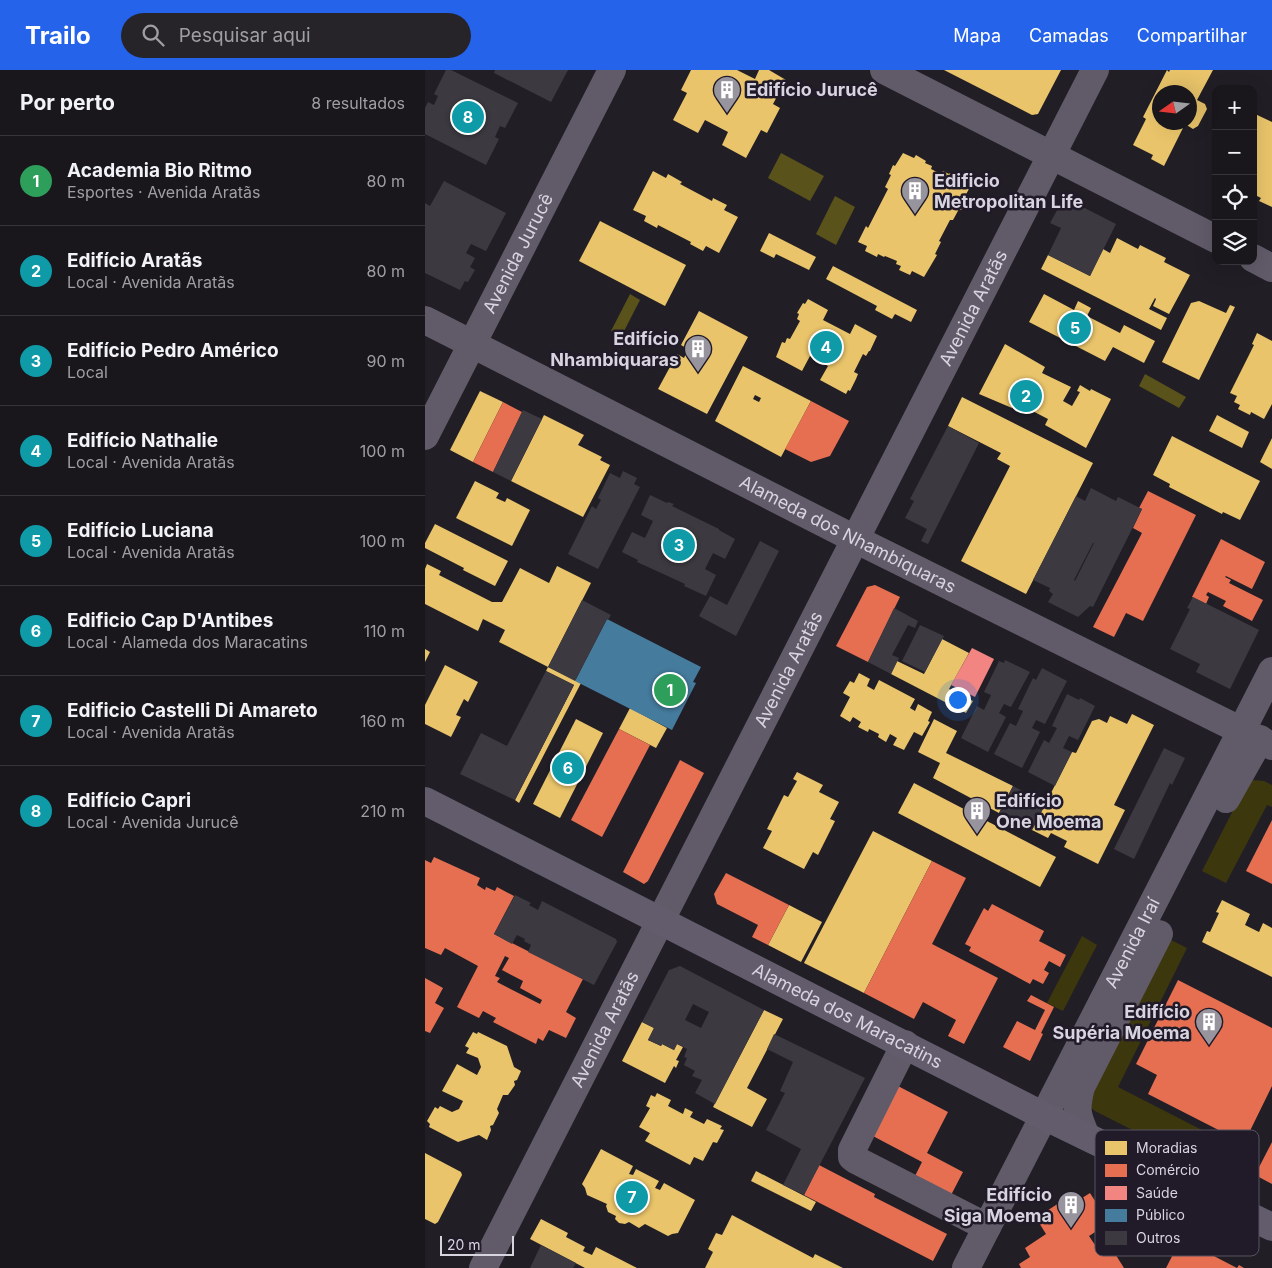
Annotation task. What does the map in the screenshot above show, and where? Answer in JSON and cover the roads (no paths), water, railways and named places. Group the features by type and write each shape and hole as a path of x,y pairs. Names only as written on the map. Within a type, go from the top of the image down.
{"main road":[{"name":"Alameda dos Maracatins","path":"425,801 1095,1140"},
{"name":"Alameda dos Maracatins","path":"1259,1222 1272,1228"}],"street":[{"name":"Avenida Jurucê","path":"425,436 611,70"},
{"path":"884,70 1212,237"},
{"name":"Avenida Aratãs","path":"483,1268 1095,70"},
{"path":"1257,260 1272,268"},
{"name":"Alameda dos Nhambiquaras","path":"425,320 855,539 1258,738"},
{"name":"Avenida Iraí","path":"966,1268 1044,1116 1258,738 1272,671"},
{"path":"1086,1136 1078,1117 1077,1102 1081,1087 1216,817 1258,738"},
{"path":"905,1044 852,1150 852,1156 856,1160 987,1227"}],"place":[{"name":"Edifício Jurucê","path":"727,114"},
{"name":"Edifício Capri","path":"468,117"},
{"name":"Edificio Metropolitan Life","path":"915,215"},
{"name":"Edifício Luciana","path":"1075,328"},
{"name":"Edifício Nathalie","path":"826,347"},
{"name":"Edifício Nhambiquaras","path":"698,373"},
{"name":"Edifício Aratãs","path":"1026,396"},
{"name":"Edifício Pedro Américo","path":"679,545"},
{"name":"Academia Bio Ritmo","path":"670,690"},
{"name":"Edificio Cap D'Antibes","path":"568,768"},
{"name":"Edifício One Moema","path":"977,835"},
{"name":"Edifício Supéria Moema","path":"1209,1046"},
{"name":"Edificio Castelli Di Amareto","path":"632,1197"},
{"name":"Edifício Siga Moema","path":"1071,1229"}]}
